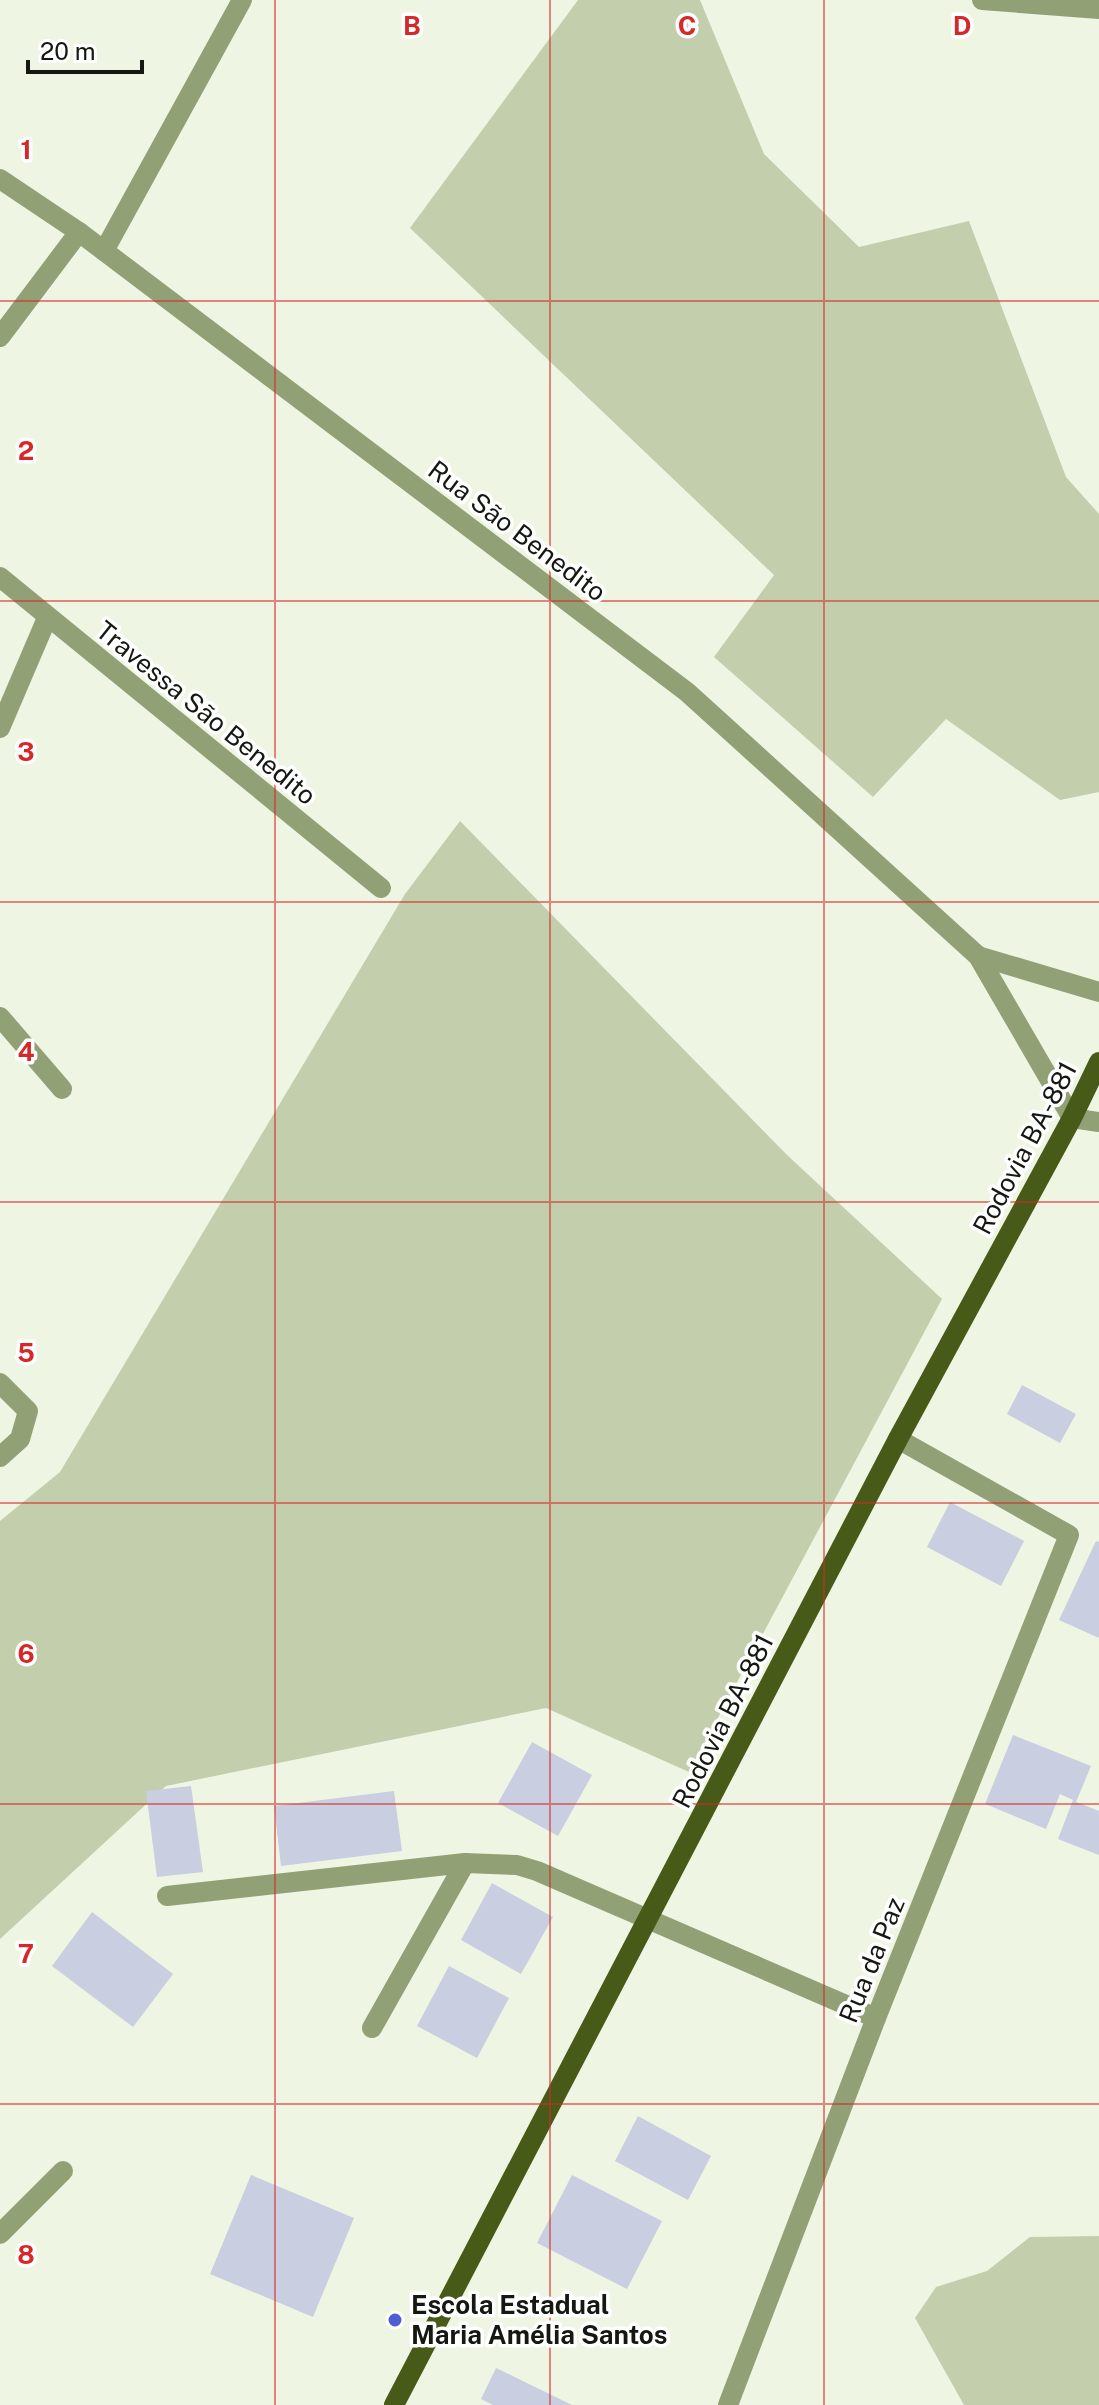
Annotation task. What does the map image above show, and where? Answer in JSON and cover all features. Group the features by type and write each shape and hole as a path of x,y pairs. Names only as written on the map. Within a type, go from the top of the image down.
{"main road":[{"name":"Rodovia BA-881","path":"397,2404 898,1439 1072,1118 1099,1062"}],"street":[{"path":"104,251 242,0"},
{"path":"982,0 1099,9"},
{"name":"Rua São Benedito","path":"0,179 79,232 687,692 978,956 1072,1118"},
{"path":"0,337 79,232"},
{"name":"Travessa São Benedito","path":"0,577 381,888"},
{"path":"0,728 47,618"},
{"name":"Rua São Benedito","path":"978,956 1099,992"},
{"path":"0,1017 62,1089"},
{"path":"1072,1118 1099,1122"},
{"path":"0,1383 28,1411 20,1439 0,1457"},
{"name":"Rua da Paz","path":"728,2405 876,2018 1069,1535 898,1439"},
{"path":"372,2028 465,1863"},
{"path":"167,1896 465,1863 517,1865 876,2018"},
{"path":"0,2234 63,2171"}],"green space":[{"path":"578,0 700,0 764,154 859,247 969,221 1066,477 1099,514 1099,792 1060,800 946,719 873,797 714,657 774,575 410,228"},
{"path":"460,821 786,1154 942,1299 689,1772 546,1708 166,1786 0,1939 0,1521 60,1472 405,894"},
{"path":"1099,2236 1099,2405 964,2405 915,2318 936,2287 987,2271 1030,2237"}],"building":[{"path":"1022,1385 1076,1414 1060,1443 1007,1414"},
{"path":"950,1502 1024,1541 1001,1586 927,1547"},
{"path":"1096,1541 1099,1542 1099,1638 1059,1620"},
{"path":"1013,1735 1091,1766 1076,1802 1099,1811 1099,1855 1058,1839 1073,1800 1060,1794 1046,1829 985,1804"},
{"path":"532,1742 592,1775 558,1836 498,1803"},
{"path":"191,1786 203,1872 157,1877 146,1791"},
{"path":"394,1791 402,1851 281,1866 274,1806"},
{"path":"492,1883 553,1917 521,1974 461,1940"},
{"path":"92,1912 173,1974 133,2027 52,1966"},
{"path":"449,1966 509,1998 477,2058 417,2026"},
{"path":"638,2116 711,2156 688,2200 615,2161"},
{"path":"251,2175 354,2218 313,2317 210,2274"},
{"path":"572,2175 662,2221 627,2289 537,2243"},
{"path":"496,2368 572,2405 493,2405 481,2399"}],"place":[{"name":"Escola Estadual Maria Amélia Santos","path":"395,2320"}]}
